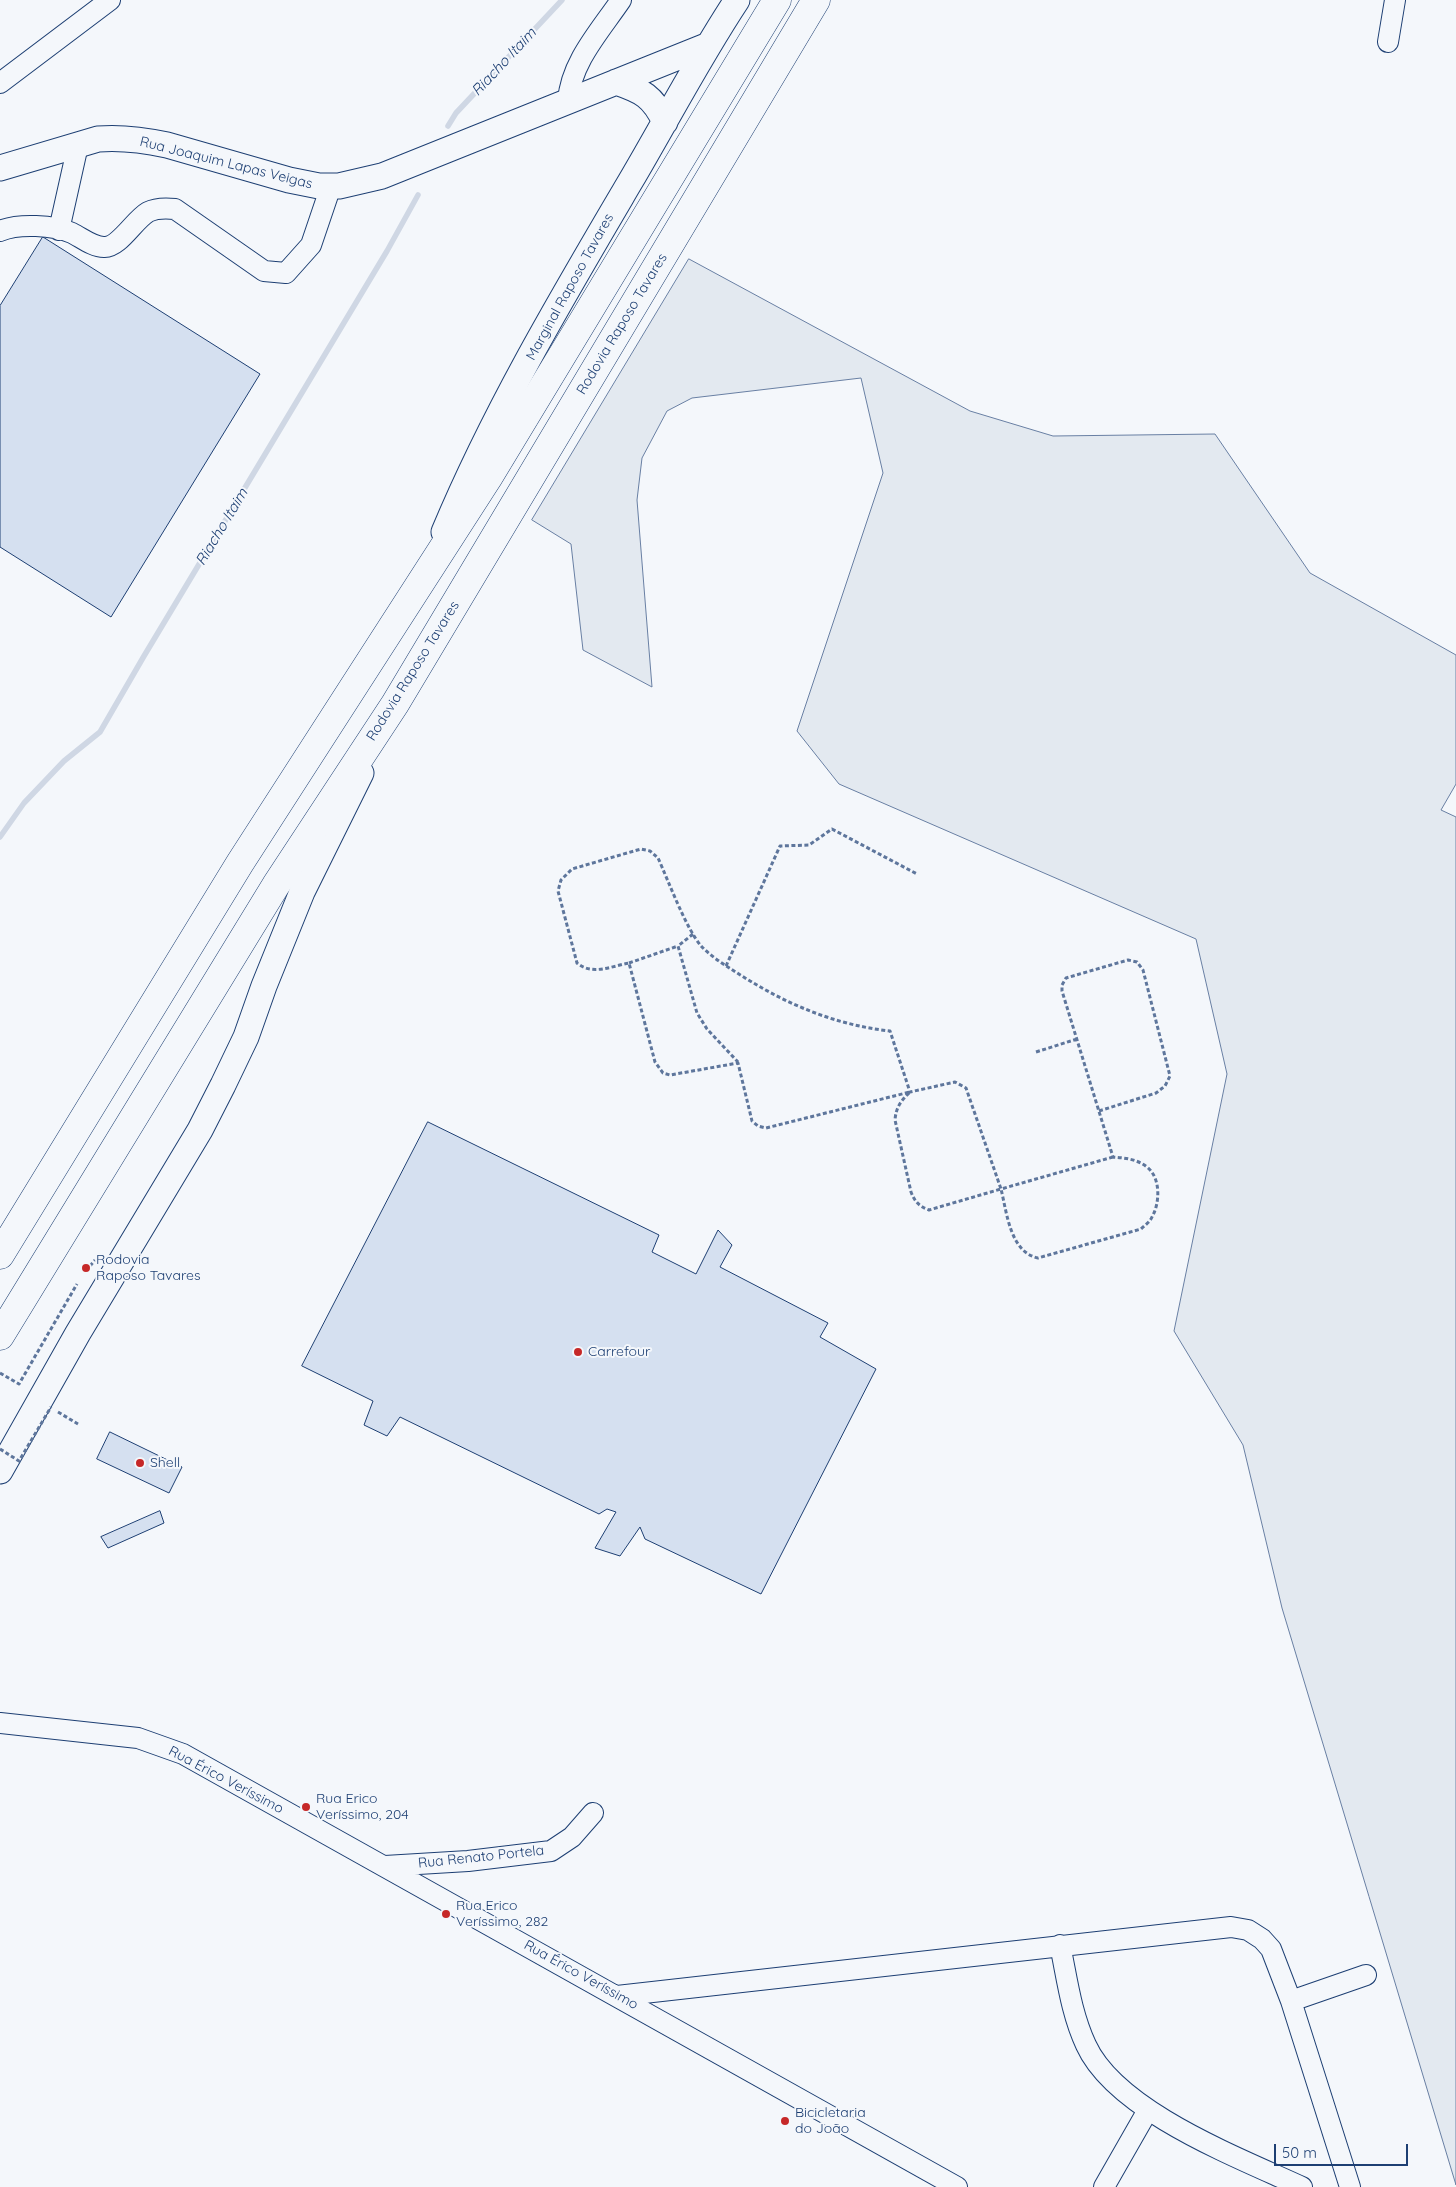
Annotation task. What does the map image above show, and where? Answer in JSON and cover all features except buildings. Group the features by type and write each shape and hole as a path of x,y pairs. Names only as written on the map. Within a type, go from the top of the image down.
{"highway":[{"path":"0,1255 240,863 488,478 777,0"},
{"name":"Rodovia Raposo Tavares","path":"0,1336 276,884 395,704 816,0"}],"main road":[{"name":"Marginal Raposo Tavares","path":"422,583 471,468 585,258 665,122 706,46 736,0"},
{"name":"Rua Joaquim Lapas Veigas","path":"0,168 78,145 113,138 148,141 289,180 319,186 331,186 382,176 706,46"},
{"path":"616,82 638,90 652,99 665,122"},
{"path":"0,1471 78,1332 200,1130 220,1093 246,1037 264,986 302,892 395,704"}],"street":[{"path":"0,83 110,0"},
{"path":"568,101 569,89 577,64 621,0"},
{"path":"1388,42 1396,0"},
{"path":"59,230 78,145"},
{"path":"0,231 25,225 69,232 102,248 110,247 137,220 150,211 175,209 264,271 286,272 311,244 331,186"},
{"name":"Rua Érico Veríssimo","path":"0,1723 138,1738 183,1754 957,2187"},
{"name":"Rua Renato Portela","path":"385,1866 468,1861 551,1851 572,1837 593,1813"},
{"path":"618,1996 1231,1927 1248,1930 1262,1939 1271,1949 1290,2001 1350,2187"},
{"path":"1060,1945 1073,2008 1086,2046 1108,2078 1148,2110 1223,2150 1302,2187"},
{"path":"1290,2001 1366,1975"},
{"path":"1104,2187 1148,2110"}],"path":[{"path":"726,966 780,846 809,845 832,829 917,874"},
{"path":"693,934 678,946 629,963 592,970 583,969 577,963 558,891 562,880 572,869 641,849 650,851 658,858 693,934 702,946 726,966 760,988 798,1007 839,1022 864,1028 890,1031 910,1092"},
{"path":"678,946 697,1013 707,1030 738,1063 752,1121 758,1126 766,1128 910,1092 955,1082 966,1088 1001,1189 1015,1239 1020,1249 1028,1256 1038,1258 1142,1229 1152,1219 1158,1203 1155,1179 1148,1168 1138,1162 1127,1158 1114,1157 1001,1189 929,1210 921,1207 915,1201 911,1192 895,1120 900,1102 910,1092"},
{"path":"1099,1112 1156,1093 1166,1086 1170,1076 1144,970 1137,962 1128,960 1066,978 1062,985 1062,991 1099,1112 1114,1157"},
{"path":"629,963 655,1062 663,1073 670,1075 738,1063"},
{"path":"1036,1052 1077,1039"},
{"path":"90,1266 94,1262"},
{"path":"0,1373 19,1384 76,1284"},
{"path":"0,1449 19,1461 51,1407 78,1424"}],"shaded area":[{"path":"689,259 970,411 1053,436 1215,434 1310,573 1456,655 1456,784 1441,810 1456,817 1456,2185 1282,1608 1243,1445 1174,1331 1227,1074 1196,939 839,784 797,731 883,473 861,378 692,398 667,411 642,458 637,500 652,687 583,650 571,544 532,520"}],"waterway":[{"name":"Riacho Itaim","path":"448,126 456,113 562,0"},
{"name":"Riacho Itaim","path":"0,837 24,803 64,761 100,732 387,251 418,195"}],"place":[{"name":"Rodovia Raposo Tavares","path":"86,1268"},
{"name":"Carrefour","path":"578,1352"},
{"name":"Shell","path":"140,1463"},
{"name":"Rua Erico Veríssimo, 204","path":"306,1807"},
{"name":"Rua Erico Veríssimo, 282","path":"446,1914"},
{"name":"Bicicletaria do João","path":"785,2121"}]}
